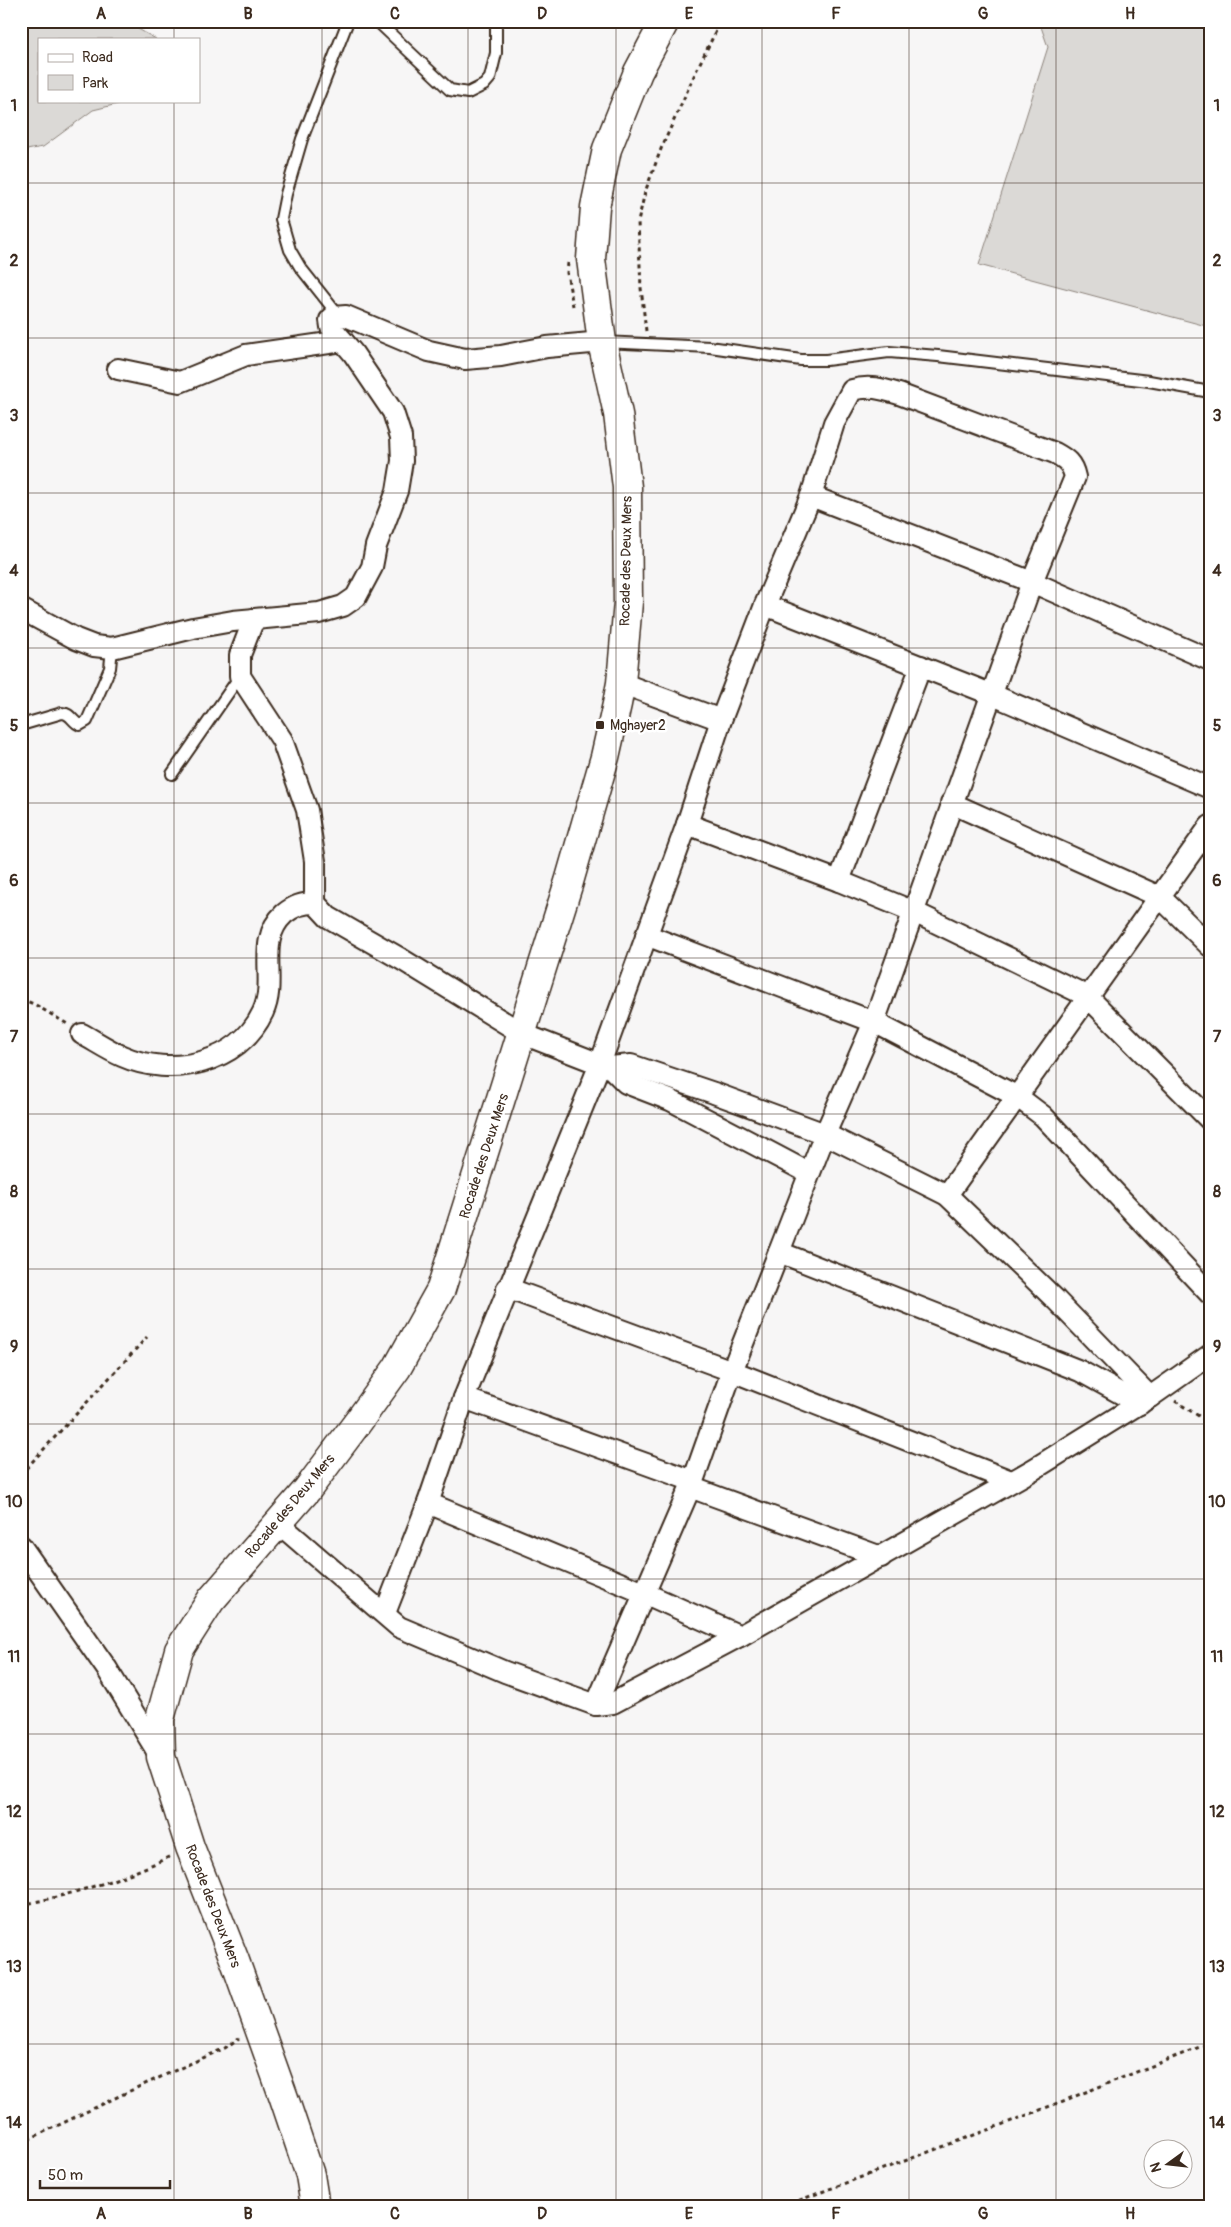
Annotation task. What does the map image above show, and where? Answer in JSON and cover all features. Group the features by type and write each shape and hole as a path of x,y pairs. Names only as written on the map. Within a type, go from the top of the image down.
{"highway":[{"name":"Rocade des Deux Mers","path":"316,2206 310,2176 235,1961 190,1847 162,1757 160,1719 179,1650 211,1600 277,1522 307,1490 397,1368 440,1290 523,1034 605,757 621,683 628,602 627,487 618,414 602,342 592,259 595,206 607,149 638,72 664,21"}],"street":[{"path":"21,609 76,639 94,646 112,648 193,628 254,619 319,613 343,606 356,597 372,567 378,539 397,491 402,461 401,438 393,412 375,384 331,327 330,320 338,315 346,316 430,351 465,359 501,356 547,347 602,342"},
{"path":"118,369 180,382 246,355 343,341"},
{"path":"385,1613 428,1503 464,1398 507,1288 605,1066 646,935 687,824 721,720 765,606 811,496 834,423 852,390 863,387 878,388 898,394 1048,450 1066,459 1073,467 1075,477 1032,582 993,695 951,803 874,1022 809,1173 732,1372 692,1484 596,1705"},
{"path":"811,496 1032,582 1210,660"},
{"path":"765,606 993,695 1210,788"},
{"path":"254,619 240,655 240,676 282,740 307,810 316,861 315,903 328,917 402,959 523,1034 605,1066 626,1083 670,1100 809,1173"},
{"path":"839,881 921,666"},
{"path":"621,683 721,720"},
{"path":"951,803 1160,897 1210,946"},
{"path":"687,824 839,881 912,912 1087,996 1210,1120"},
{"path":"947,1194 1210,826"},
{"path":"82,1034 123,1056 164,1066 180,1067 208,1060 232,1050 264,1011 267,992 268,949 271,933 278,920 302,903 315,903"},
{"path":"646,935 874,1022 1018,1097 1043,1116 1210,1294"},
{"path":"605,1066 631,1065 714,1092 825,1134 947,1194 1056,1300 1150,1397"},
{"path":"779,1252 1150,1397"},
{"path":"507,1288 732,1372 1011,1481"},
{"path":"277,1522 399,1627 528,1681 596,1705 614,1703 740,1636 1034,1469 1150,1397 1210,1355"},
{"path":"464,1398 881,1557"},
{"path":"428,1503 644,1593 740,1636"},
{"path":"21,1546 107,1669 162,1757"}],"lane":[{"path":"338,315 300,267 290,250 281,219 286,194 302,139 348,21"},
{"path":"377,21 450,90 468,93 484,85 490,78 496,53 496,21"},
{"path":"602,342 710,347 802,360 826,360 889,352 938,356 1149,381 1210,392"},
{"path":"21,725 62,713 68,714 78,724 87,721 110,668 112,648"},
{"path":"172,774 240,676"}],"path":[{"path":"647,344 641,288 638,222 644,192 694,76 721,21"},
{"path":"21,999 34,1004 82,1034"},
{"path":"21,1474 147,1337"},
{"path":"1150,1397 1184,1408 1210,1423"},
{"path":"21,1905 65,1896 113,1881 190,1847"},
{"path":"21,2143 225,2048 257,2024"},
{"path":"784,2206 1025,2116 1210,2043"},
{"path":"336,2206 345,2206"}],"green space":[{"path":"21,21 124,21 154,38 38,38 38,102 126,102 93,110 43,147 21,151"},
{"path":"1039,21 1210,21 1210,327 979,265 1048,47"}],"place":[{"name":"Mghayer2","path":"600,725"}]}
